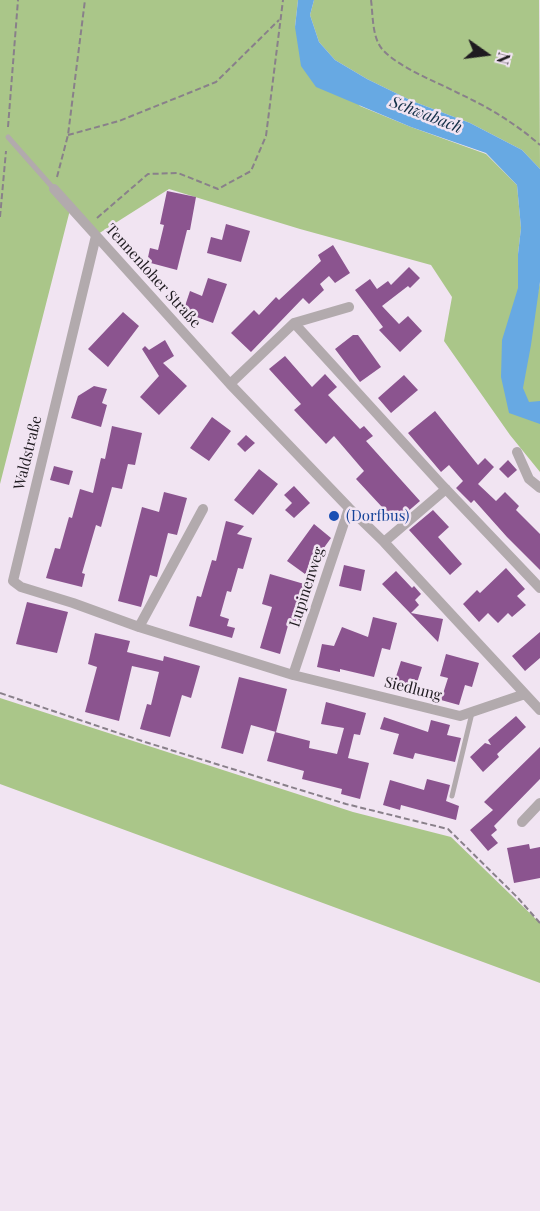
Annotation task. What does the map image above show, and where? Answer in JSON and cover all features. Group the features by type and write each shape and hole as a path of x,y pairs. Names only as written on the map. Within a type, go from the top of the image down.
{"street":[{"name":"Tennenloher Straße","path":"54,189 230,384 384,542 540,710"},
{"name":"Waldstraße","path":"96,236 13,581 21,587 139,627 293,675"},
{"path":"230,384 294,323 349,307"},
{"path":"294,323 540,588"},
{"path":"517,452 529,479 540,488"},
{"path":"384,542 446,489"},
{"name":"Lupinenweg","path":"293,675 349,508"},
{"path":"139,627 203,509"},
{"name":"Siedlung","path":"293,675 460,716 525,694"},
{"path":"522,822 540,803"}],"lane":[{"path":"8,137 54,189"},
{"path":"452,796 472,712"}],"path":[{"path":"0,217 18,0"},
{"path":"54,189 68,135 85,0"},
{"path":"88,225 148,174 178,173 218,189 251,171 266,136 283,0"},
{"path":"371,0 376,36 381,48 388,55 505,117 540,145"},
{"path":"68,135 119,122 216,82 279,20"},
{"path":"0,693 146,742 346,804 448,829 540,923"}],"green space":[{"path":"0,0 298,0 295,27 360,106 486,154 517,185 521,228 518,254 538,292 540,282 540,472 510,435 444,341 452,297 431,265 300,229 169,189 98,234 71,206 0,484"},
{"path":"314,0 539,0 540,169 522,150 470,123 412,101 335,60 319,42 310,15"},
{"path":"0,698 353,812 451,837 540,923 540,983 0,784"}],"water":[{"name":"Schwabach","path":"298,0 314,0 310,15 319,42 335,60 412,101 470,123 522,150 540,169 540,282 523,388 529,402 540,401 540,424 509,413 501,377 502,340 518,288 521,228 517,185 486,153 411,127 316,87 301,66 295,27"}],"building":[{"path":"167,191 196,197 190,230 187,230 177,270 147,262 150,248 158,250 164,225 160,224"},
{"path":"226,224 250,231 241,262 207,253 211,237 222,240"},
{"path":"333,245 350,273 335,283 329,276 320,284 324,290 309,304 303,298 251,352 231,333 254,310 259,315 276,297 279,300 321,261 318,255"},
{"path":"409,267 420,278 410,288 408,286 382,306 399,324 408,316 422,331 400,352 379,330 383,327 355,290 370,279 377,289 388,281 391,285"},
{"path":"208,278 227,284 213,323 183,312 190,291 202,296"},
{"path":"123,312 139,326 108,367 88,349"},
{"path":"353,335 358,335 381,367 360,382 335,349"},
{"path":"165,340 174,356 163,363 187,386 159,415 140,397 159,376 142,349 145,346 149,350"},
{"path":"285,356 312,387 325,374 337,387 328,395 360,429 364,426 373,436 366,441 420,501 399,519 393,523 380,509 382,507 356,479 364,471 334,436 326,444 294,410 301,404 269,369"},
{"path":"404,375 418,390 391,413 378,398"},
{"path":"94,386 107,389 102,403 107,405 101,427 71,418 78,396"},
{"path":"435,411 478,465 485,458 494,467 478,484 496,501 505,492 519,506 516,510 540,534 540,570 474,500 471,503 456,488 463,481 449,465 441,472 408,433"},
{"path":"212,417 231,431 209,461 190,448"},
{"path":"112,426 142,433 135,465 128,464 122,489 112,487 101,527 96,525 82,573 85,574 82,587 46,578 55,548 60,549 69,517 72,518 80,489 93,493 101,458 105,459"},
{"path":"246,435 255,443 245,452 237,444"},
{"path":"508,460 517,470 508,478 499,469"},
{"path":"54,466 73,471 69,485 50,480"},
{"path":"259,469 278,484 253,515 234,500"},
{"path":"294,486 310,503 294,518 285,510 292,503 284,495"},
{"path":"164,492 187,498 177,535 168,533 157,577 150,575 141,607 118,601 142,507 159,512"},
{"path":"433,510 449,527 438,537 462,564 450,575 409,530"},
{"path":"226,521 244,526 237,534 252,538 243,569 238,568 231,592 227,591 220,616 229,619 227,626 235,628 232,638 189,626 197,596 201,597 212,560 216,561"},
{"path":"314,524 331,538 305,574 287,561"},
{"path":"344,565 365,570 361,591 339,586"},
{"path":"506,568 525,589 517,596 526,605 512,617 508,613 498,623 488,613 479,622 463,604 477,590 480,593"},
{"path":"396,571 421,594 415,600 419,605 411,613 443,619 438,642 382,584"},
{"path":"270,574 311,586 299,625 289,622 280,654 260,648 272,607 262,604"},
{"path":"27,602 68,612 57,653 16,644"},
{"path":"373,617 397,623 390,650 382,648 374,677 340,669 340,672 317,667 322,644 334,646 342,627 368,637"},
{"path":"540,632 540,658 525,671 512,656"},
{"path":"95,633 130,641 127,652 163,661 164,656 200,666 191,698 182,695 170,737 140,729 147,704 151,705 159,672 132,666 119,721 85,712 97,667 88,664"},
{"path":"446,654 479,663 472,687 465,685 459,705 441,700 448,678 440,676"},
{"path":"401,661 422,667 414,692 393,686"},
{"path":"239,677 287,689 276,732 251,725 243,754 221,748"},
{"path":"326,702 366,713 360,735 354,734 348,758 369,763 360,799 341,794 342,789 302,779 304,771 267,761 275,732 310,741 309,748 337,754 344,728 321,724"},
{"path":"516,716 526,727 497,754 499,757 483,772 470,757 485,743 491,745 488,740"},
{"path":"384,717 428,732 431,720 450,725 447,735 461,738 455,762 415,753 413,759 393,754 399,734 380,729"},
{"path":"540,747 540,779 494,826 497,830 491,835 498,843 488,851 470,830 493,810 484,802"},
{"path":"427,779 450,785 446,801 459,806 456,820 401,805 400,810 383,805 390,780 424,790"},
{"path":"529,844 530,849 540,847 540,878 514,883 507,848"}],"place":[{"name":"(Dorfbus)","path":"334,516"}]}
